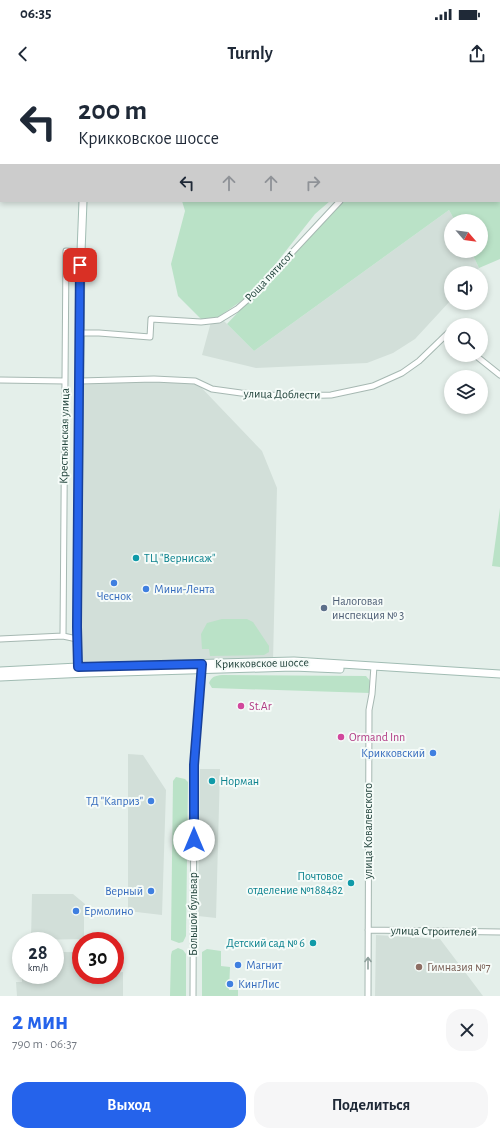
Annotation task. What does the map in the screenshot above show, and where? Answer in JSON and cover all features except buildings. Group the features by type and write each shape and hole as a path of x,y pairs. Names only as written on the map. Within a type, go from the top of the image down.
{"main road":[{"path":"78,667 80,333 83,202"},
{"name":"Крикковское шоссе","path":"0,671 78,667 202,667 294,661 374,668 500,674"},
{"path":"0,677 202,667"},
{"path":"374,668 500,678"}],"street":[{"name":"Роща пятисот","path":"80,333 150,336 151,319 201,322 219,320 236,310 254,294 339,202"},
{"name":"Крестьянская улица","path":"63,636 66,251 81,252"},
{"name":"улица Доблести","path":"80,381 154,379 195,381 212,389 241,393 285,396 331,395 373,386 402,373 419,361 444,339"},
{"path":"484,362 500,375"},
{"path":"0,380 65,381"},
{"path":"0,639 63,636 77,639"},
{"name":"Большой бульвар","path":"193,996 194,765 202,667"},
{"name":"улица Ковалевского","path":"368,996 369,710 374,668"},
{"name":"улица Строителей","path":"368,930 500,932"}],"shaded area":[{"path":"449,210 451,214 444,214 444,258 474,258 478,266 444,266 444,308 415,339 393,353 367,363 256,368 202,355 211,322 224,321 254,351"},
{"path":"80,381 195,381 262,451 277,488 273,662 78,667"},
{"path":"128,754 143,755 166,790 162,915 128,911"},
{"path":"200,769 220,769 216,918 198,916"},
{"path":"32,894 73,894 85,904 84,932 72,932 72,939 64,939 64,932 31,932"},
{"name":"Гимназия №7","path":"376,935 440,939 483,996 375,996"},
{"path":"64,952 72,952 72,984 123,984 123,996 17,996 16,984 64,984"}],"green space":[{"path":"182,202 329,202 315,214 266,276 244,299 217,318 201,319 178,296 171,264 185,211"},
{"path":"341,202 500,202 500,259 484,266 478,266 474,258 488,258 488,214 451,214 449,210 254,351 227,324"},
{"path":"500,508 500,567 492,566"},
{"path":"222,619 247,619 253,622 269,646 269,652 264,655 210,656 209,649 202,649 201,634 207,623"},
{"path":"222,675 366,676 371,682 370,693 212,688 209,683 211,679"},
{"path":"176,777 185,779 188,782 186,936 183,942 179,943 171,940 173,781"},
{"path":"178,948 183,950 186,954 186,996 170,996 171,955 172,951"},
{"path":"207,949 221,951 221,966 230,967 229,990 238,990 238,996 202,996 202,952"}],"place":[{"name":"ТЦ \"Вернисаж\"","path":"136,558"},
{"name":"Чеснок","path":"114,583"},
{"name":"Мини-Лента","path":"146,589"},
{"name":"Налоговая инспекция № 3","path":"324,608"},
{"name":"St.Ar","path":"241,706"},
{"name":"Ormand Inn","path":"341,737"},
{"name":"Крикковский","path":"433,753"},
{"name":"Норман","path":"212,781"},
{"name":"ТД \"Каприз\"","path":"151,801"},
{"name":"Почтовое отделение №188482","path":"351,883"},
{"name":"Верный","path":"151,891"},
{"name":"Ермолино","path":"76,911"},
{"name":"Детский сад № 6","path":"313,943"},
{"name":"Магнит","path":"238,965"},
{"name":"Гимназия №7","path":"419,967"},
{"name":"КингЛис","path":"230,984"}],"route":[{"path":"80,265 78,667 202,664 194,765 194,840"}]}
